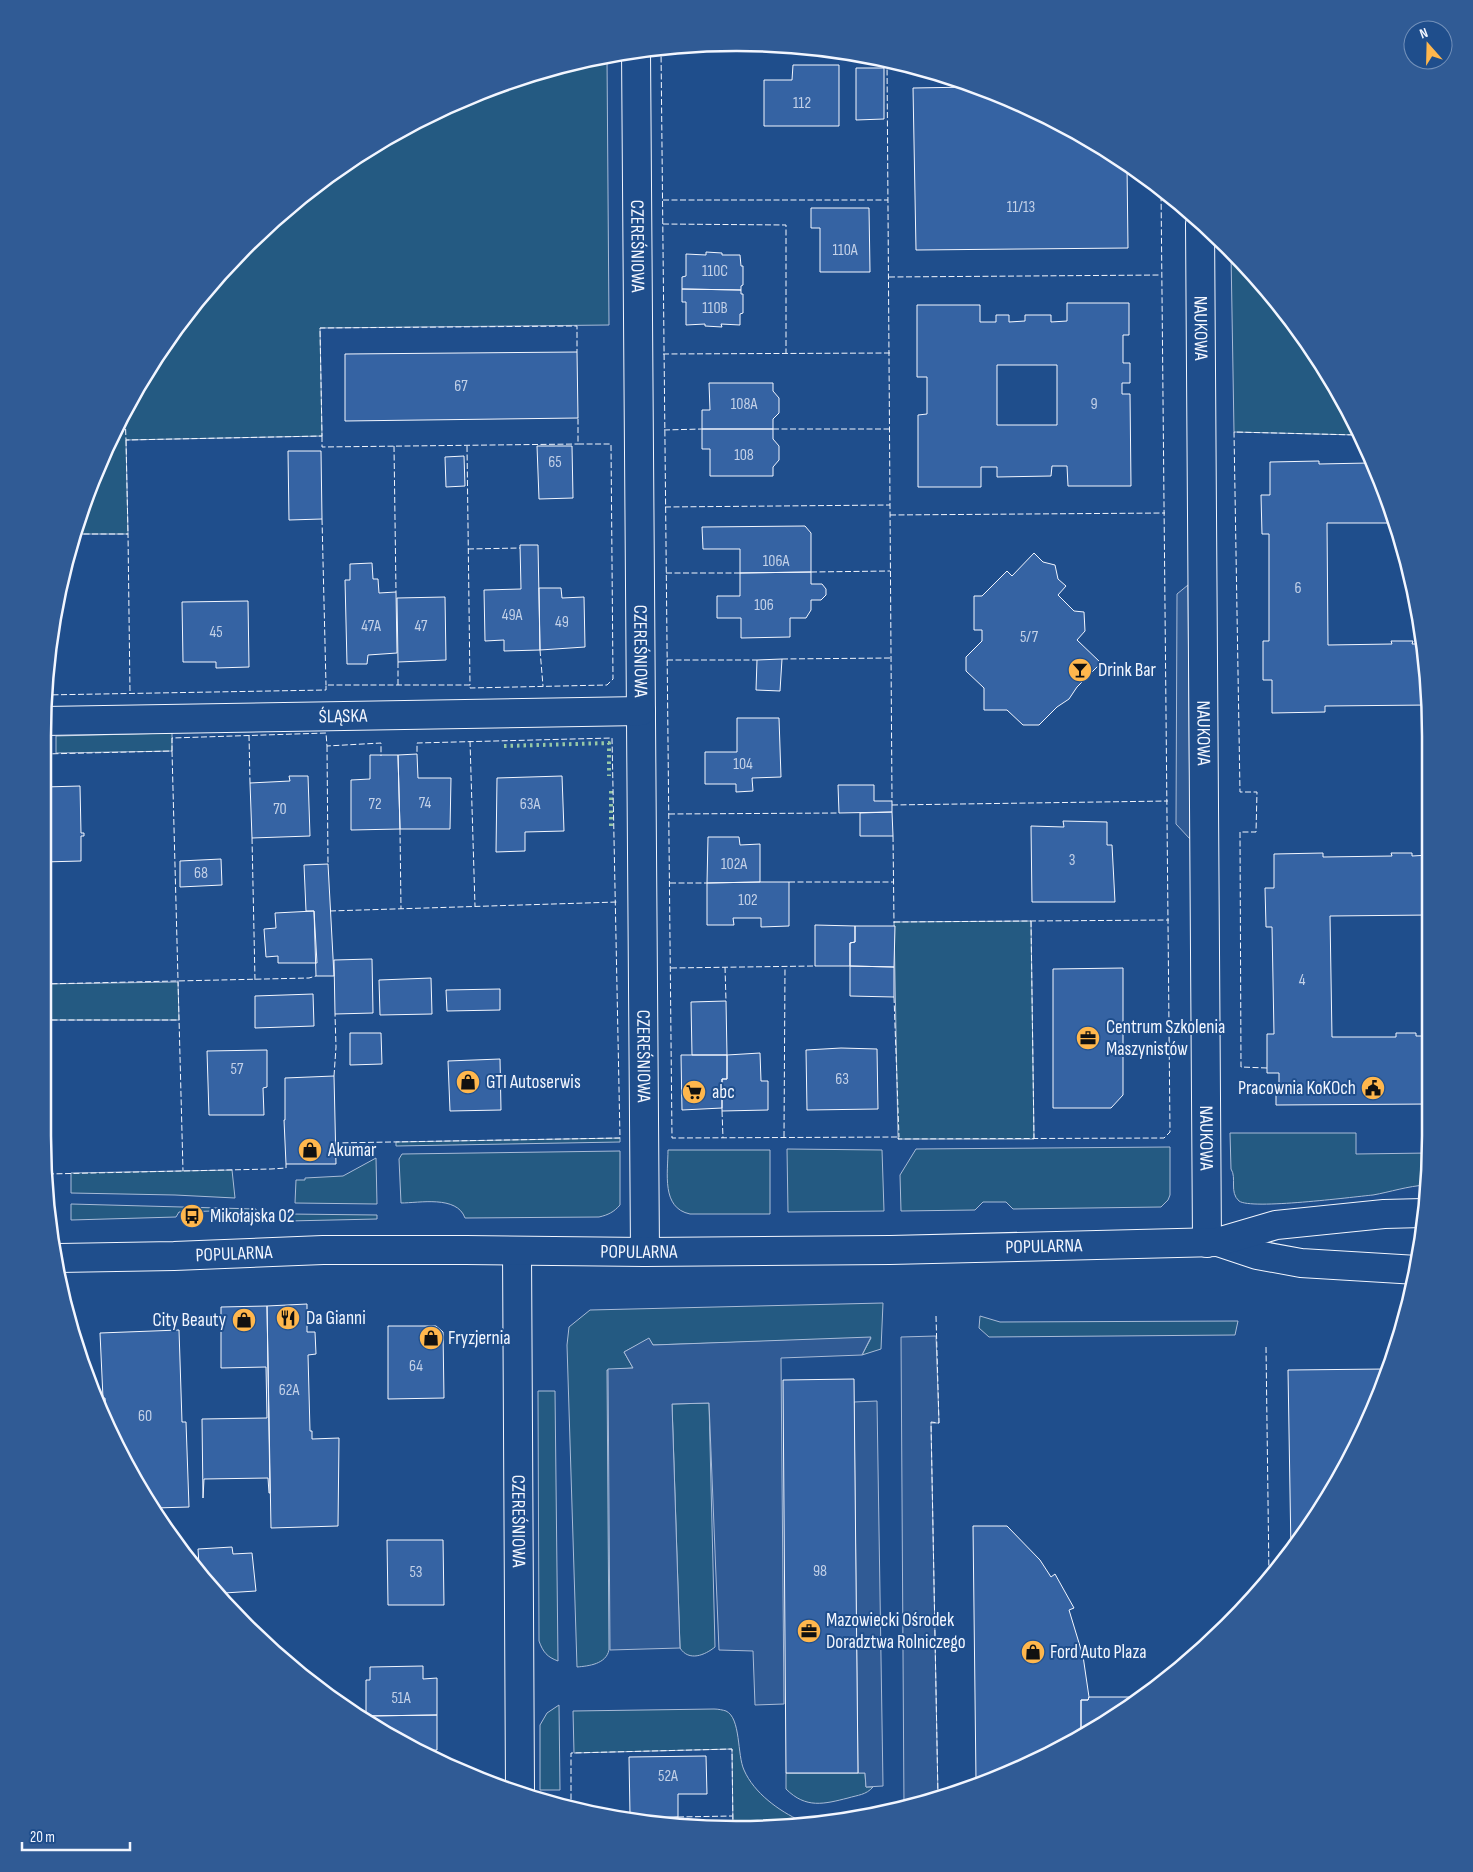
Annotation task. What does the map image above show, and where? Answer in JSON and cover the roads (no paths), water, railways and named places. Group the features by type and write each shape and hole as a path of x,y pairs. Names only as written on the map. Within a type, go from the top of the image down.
{"street":[{"name":"CZEREŚNIOWA","path":"636,59 645,1252"},
{"name":"NAUKOWA","path":"1200,232 1212,1242"},
{"name":"ŚLĄSKA","path":"52,721 641,711"},
{"name":"POPULARNA","path":"62,1258 323,1250 645,1252 955,1249 1212,1242 1276,1225 1384,1214 1417,1213"},
{"name":"POPULARNA","path":"1212,1242 1256,1255 1302,1263 1409,1270"},
{"name":"CZEREŚNIOWA","path":"517,1251 520,1785"}],"place":[{"name":"Drink Bar","path":"1080,670"},
{"name":"Centrum Szkolenia Maszynistów","path":"1088,1038"},
{"name":"GTI Autoserwis","path":"468,1082"},
{"name":"Pracownia KoKOch","path":"1373,1088"},
{"name":"abc","path":"694,1092"},
{"name":"Akumar","path":"310,1150"},
{"name":"Mikołajska 02","path":"192,1216"},
{"name":"Da Gianni","path":"288,1318"},
{"name":"City Beauty","path":"244,1320"},
{"name":"Fryzjernia","path":"431,1338"},
{"name":"Mazowiecki Ośrodek Doradztwa Rolniczego","path":"809,1631"},
{"name":"Ford Auto Plaza","path":"1033,1652"}]}
